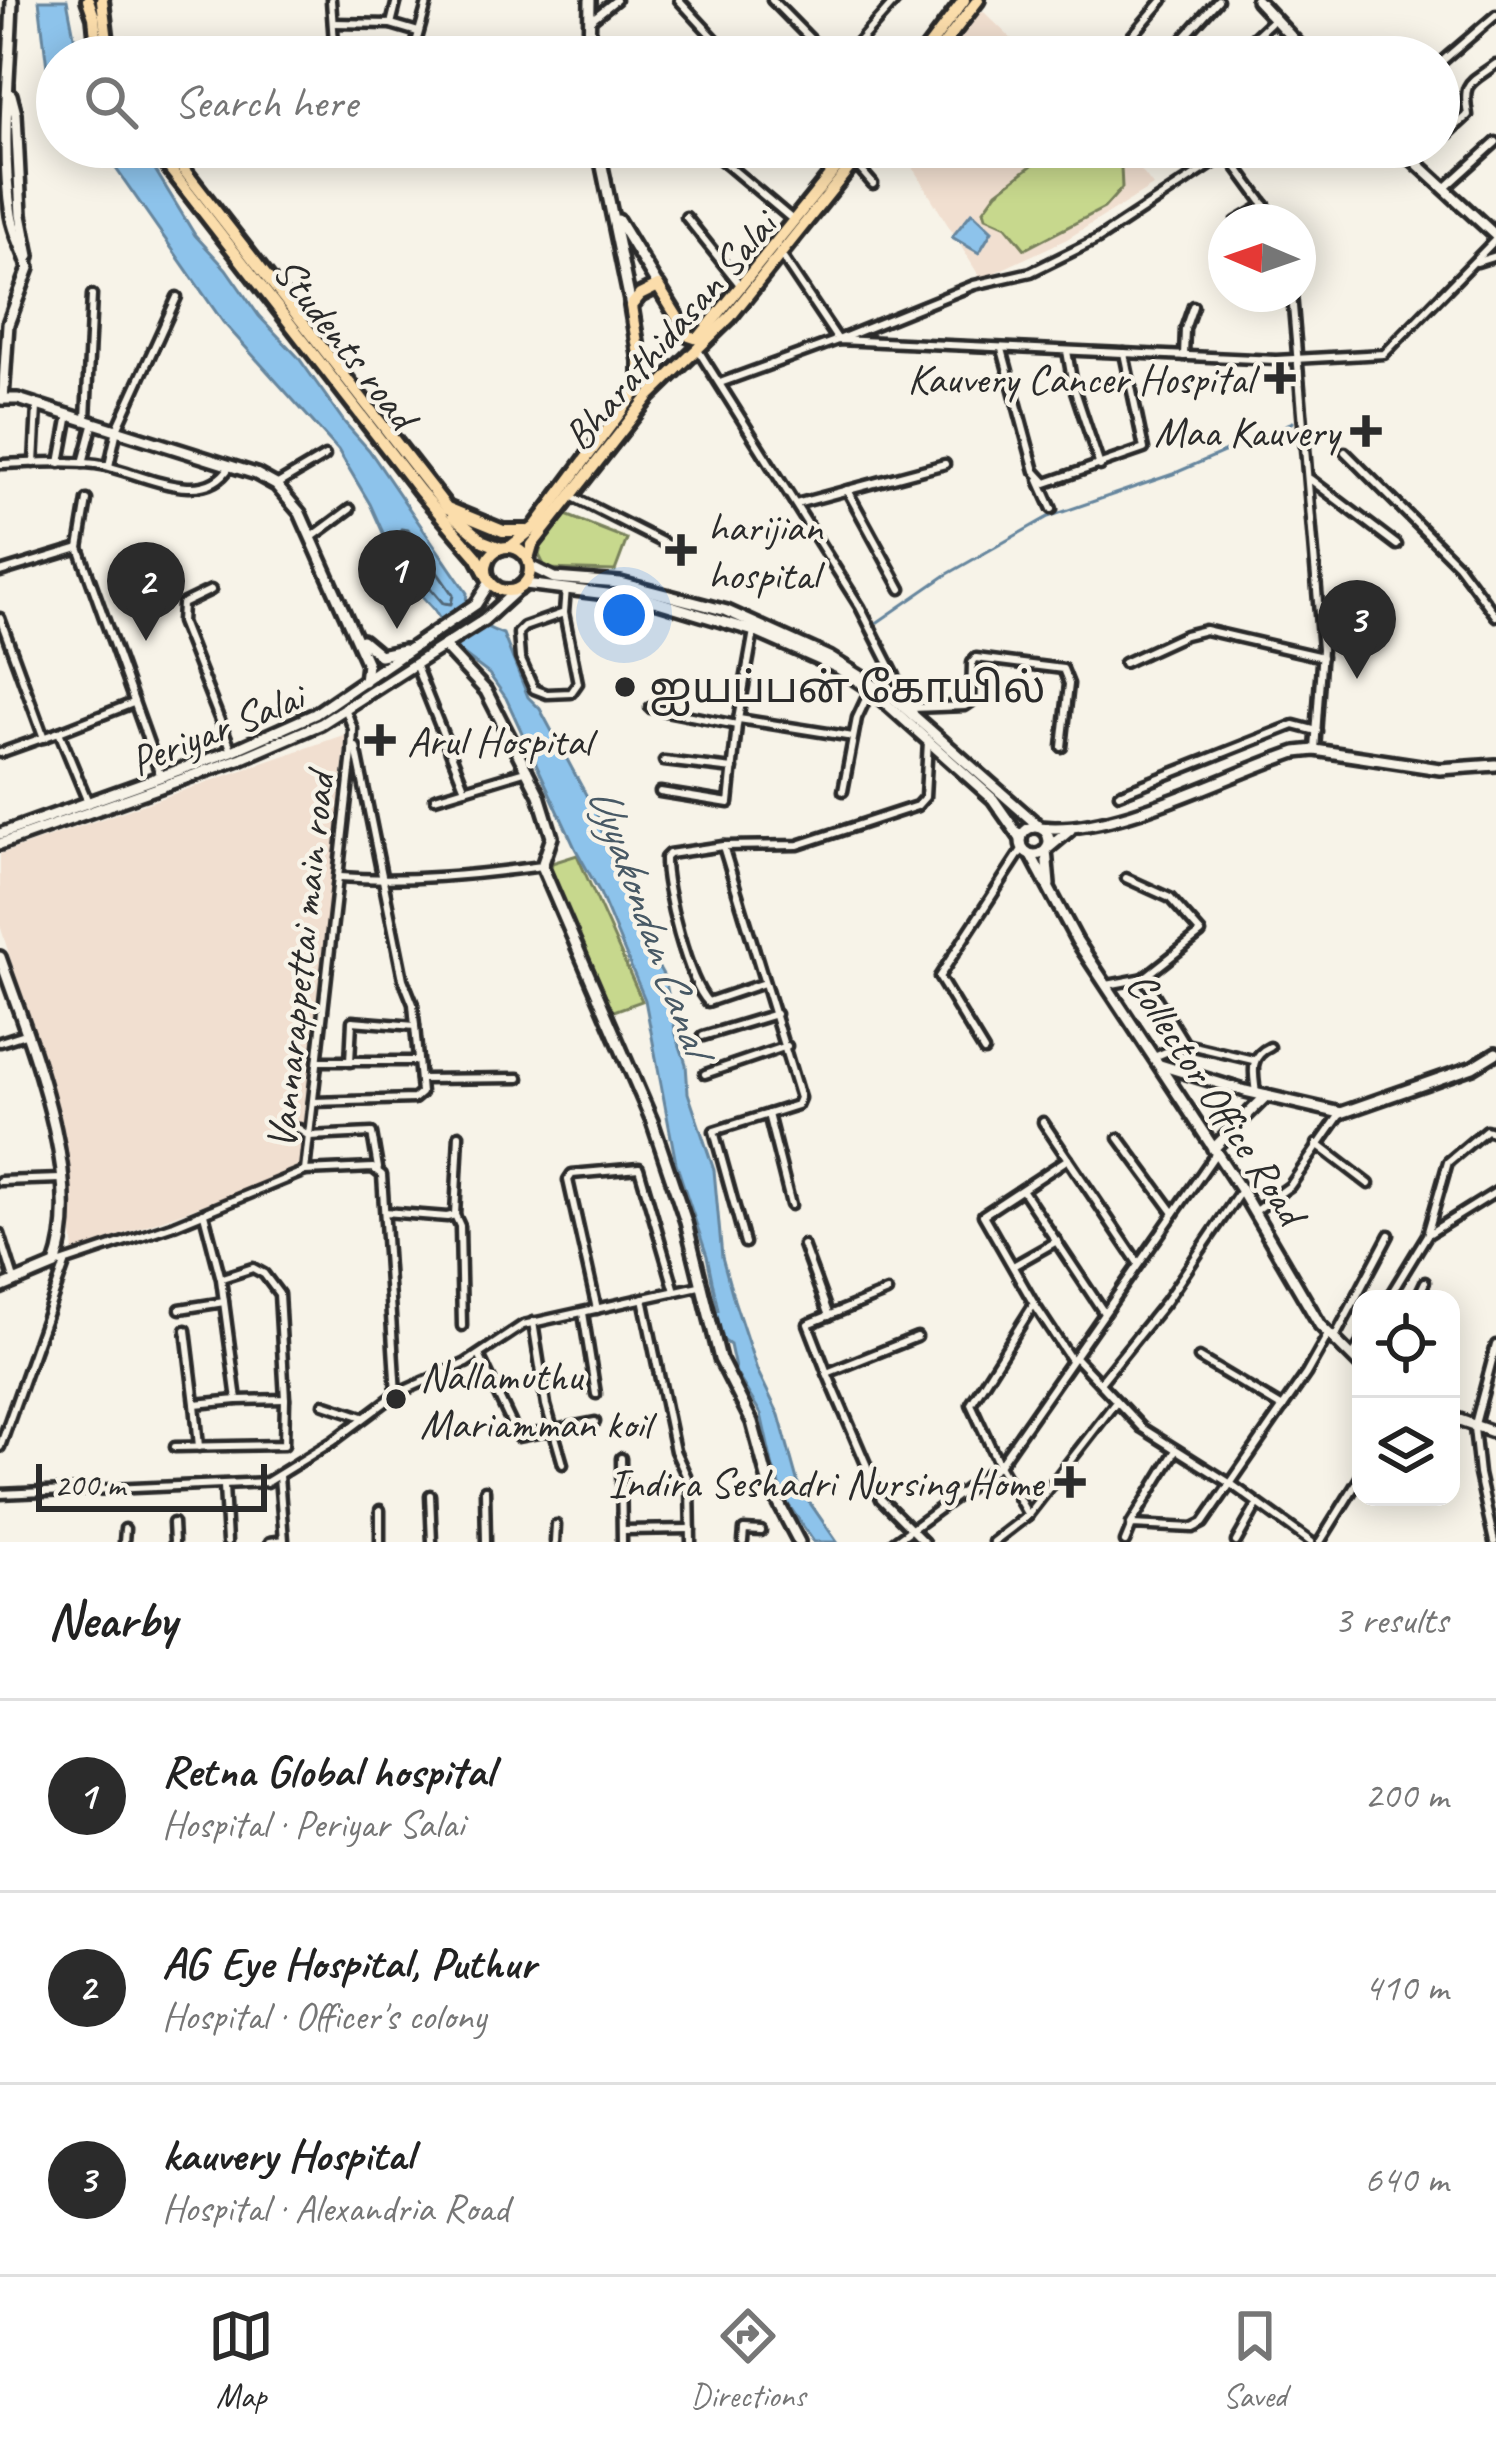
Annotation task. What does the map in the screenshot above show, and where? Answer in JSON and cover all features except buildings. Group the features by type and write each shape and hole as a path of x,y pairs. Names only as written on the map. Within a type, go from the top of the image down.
{"main road":[{"path":"12,0 9,88 3,106 11,217 29,268"},
{"path":"88,0 94,36"},
{"path":"102,0 106,36"},
{"path":"590,0 590,36"},
{"path":"946,36 964,0"},
{"path":"940,36 978,0"},
{"path":"1257,0 1290,36"},
{"path":"9,88 16,114 19,194 29,268 4,324 2,399 117,429 276,485 300,513 355,632 369,669 364,682"},
{"name":"Students road","path":"170,168 420,491 477,557 489,579"},
{"path":"182,168 467,529 554,578 620,583 727,611 830,657 918,721 1002,800"},
{"path":"603,168 631,306"},
{"name":"Bharathidasan Salai","path":"531,566 532,545 645,391 631,306 658,286 693,339 698,339 777,250 836,168"},
{"name":"Bharathidasan Salai","path":"505,548 535,527 645,391 698,350 849,168"},
{"path":"1421,168 1496,238"},
{"path":"615,216 658,286"},
{"path":"447,508 513,534 535,527"},
{"path":"505,548 487,562 489,579 506,591 521,586 566,588 649,599 754,631 872,686 929,742 1040,826 1050,839 1046,850 1049,885"},
{"path":"531,566 521,586 484,620 444,646 486,692 528,770 552,837 542,866 652,1121 675,1184 720,1359 752,1422 769,1485 799,1542"},
{"name":"Periyar Salai","path":"0,844 316,714 476,604 489,579"},
{"path":"355,632 380,655 415,646"},
{"name":"Periyar Salai","path":"0,834 280,743 444,646"},
{"path":"1070,830 1046,850 1025,847 1029,827 1070,830 1158,805 1296,752 1315,750 1440,770 1496,765"},
{"name":"Collector Office Road","path":"1002,800 1076,940 1331,1336 1352,1356"},
{"path":"0,957 48,1100 61,1179 62,1234 60,1264 0,1288"},
{"path":"1157,1061 1261,1095 1341,1113 1473,1067 1496,1053"},
{"path":"1214,1151 1261,1095"},
{"path":"1460,1421 1496,1432"}],"street":[{"path":"331,0 334,36"},
{"path":"391,24 397,0"},
{"path":"417,36 428,0"},
{"path":"589,21 616,0"},
{"path":"679,0 712,36"},
{"path":"772,0 807,36"},
{"path":"864,36 896,0"},
{"path":"1132,36 1163,0"},
{"path":"1186,36 1218,0"},
{"path":"1460,46 1496,15"},
{"path":"1256,36 1274,19"},
{"path":"333,23 391,24 418,32"},
{"path":"1460,122 1468,115 1463,97 1466,86 1496,64"},
{"path":"1444,189 1496,142"},
{"path":"731,168 794,221"},
{"path":"859,168 873,184"},
{"path":"720,383 974,285 1031,272 1098,239 1208,168"},
{"path":"1238,168 1264,204"},
{"path":"686,217 741,286"},
{"path":"838,340 1184,356 1384,355 1496,238"},
{"path":"777,250 838,340"},
{"path":"1472,264 1496,256"},
{"path":"83,463 90,421 92,296"},
{"path":"109,467 117,429 176,297"},
{"path":"1184,356 1185,329 1193,305"},
{"path":"1294,312 1322,657 1315,750"},
{"path":"1002,349 1052,509"},
{"path":"698,350 860,608 929,742 926,797 917,806 798,845 723,846 664,858 672,902 702,998 708,1001 764,983"},
{"path":"1067,352 1072,385 1100,466"},
{"path":"1040,480 1046,483 1139,454 1146,443 1124,353"},
{"path":"34,464 38,405"},
{"path":"60,464 69,414"},
{"path":"1345,452 1457,565 1496,616"},
{"path":"276,485 325,456"},
{"path":"0,464 83,463 196,487 224,476 230,466"},
{"path":"796,504 945,464"},
{"path":"1310,478 1397,544"},
{"path":"847,490 901,590"},
{"path":"570,495 672,547"},
{"path":"87,500 79,548 162,781"},
{"path":"311,538 350,509"},
{"path":"0,572 79,548"},
{"path":"564,613 518,633 520,658 539,692 568,694 577,688 564,613 566,588"},
{"path":"211,590 182,604 181,622 232,751"},
{"path":"0,618 44,738"},
{"path":"1124,663 1205,630 1322,657"},
{"path":"660,793 729,802 754,631"},
{"path":"912,708 971,702 976,658 1063,669 1069,684 1062,747"},
{"path":"415,664 465,788"},
{"path":"843,791 853,737 872,686"},
{"path":"0,753 133,704"},
{"name":"Vannarappettai main road","path":"60,1264 204,1214 305,1171 340,877 352,729 345,708"},
{"path":"650,708 853,737"},
{"path":"1119,794 1294,725 1317,730"},
{"path":"314,1102 414,1100 421,1093 416,1026 352,729"},
{"path":"59,732 88,802"},
{"path":"664,761 734,769"},
{"path":"436,798 528,770"},
{"path":"723,846 787,1046 800,1102 714,1131 745,1243"},
{"path":"984,1051 939,977 1025,847"},
{"path":"340,877 460,876 542,866"},
{"path":"1107,985 1144,979 1201,934 1170,898 1126,878"},
{"path":"1144,979 1185,1044"},
{"path":"703,1036 776,1014"},
{"path":"350,1062 352,1021 416,1026"},
{"path":"0,1042 27,1034"},
{"path":"1157,1061 1185,1044 1253,1060"},
{"path":"705,1073 787,1046"},
{"path":"1261,1095 1253,1060 1270,1047"},
{"path":"318,1060 417,1061"},
{"path":"420,1078 518,1078"},
{"path":"1254,1212 1290,1186 1341,1113"},
{"path":"768,1114 791,1205"},
{"path":"1043,1122 1138,1263"},
{"path":"299,1130 309,1136 372,1133 385,1212 396,1394"},
{"path":"1393,1290 1427,1235 1448,1162 1486,1130 1496,1133"},
{"path":"459,1135 454,1215 460,1226 462,1326"},
{"path":"1119,1138 1174,1214"},
{"path":"1318,1144 1370,1184"},
{"path":"894,1542 998,1466 1214,1151"},
{"path":"1069,1159 983,1215 1034,1304 1073,1358 1142,1428 1315,1542 1352,1489"},
{"path":"597,1309 568,1180 572,1174 639,1168 675,1291"},
{"path":"305,1171 379,1170"},
{"path":"0,1180 61,1179"},
{"path":"1100,1383 1166,1301 1241,1190"},
{"path":"1023,1191 1104,1313"},
{"path":"1427,1235 1496,1192"},
{"path":"385,1212 454,1215"},
{"path":"204,1214 221,1279 237,1400"},
{"path":"0,1234 15,1282"},
{"path":"1129,1528 1198,1526 1331,1336 1388,1235"},
{"path":"1013,1266 1057,1241"},
{"path":"803,1246 829,1316"},
{"path":"1,1440 60,1287 60,1264"},
{"path":"175,1448 284,1445 278,1288 253,1268 221,1279"},
{"path":"1421,1290 1425,1282"},
{"path":"0,1494 267,1482 396,1394 479,1355 533,1322 699,1286"},
{"path":"887,1292 808,1324 881,1498 925,1542"},
{"path":"643,1298 675,1451 690,1484 691,1542"},
{"path":"181,1310 224,1302"},
{"path":"1028,1515 998,1466 971,1404 1034,1304"},
{"path":"584,1313 596,1394"},
{"path":"533,1322 563,1464"},
{"path":"185,1330 199,1447"},
{"path":"827,1373 917,1337"},
{"path":"1494,1542 1474,1428 1496,1345"},
{"path":"479,1355 518,1437 595,1422"},
{"path":"1198,1358 1283,1408"},
{"path":"195,1404 285,1399"},
{"path":"993,1542 1028,1515 1115,1403"},
{"path":"324,1404 363,1417"},
{"path":"1125,1542 1176,1450"},
{"path":"621,1458 622,1542"},
{"path":"270,1542 284,1540 279,1476"},
{"path":"224,1486 227,1542"},
{"path":"485,1490 486,1542"},
{"path":"430,1495 432,1542"},
{"path":"1236,1542 1258,1505"},
{"path":"380,1510 380,1542"},
{"path":"173,1522 174,1542"},
{"path":"555,1542 556,1525"},
{"path":"624,1530 692,1528"},
{"path":"124,1542 125,1529"},
{"path":"743,1542 744,1530 761,1531"}],"shaded area":[{"path":"983,11 1009,36 961,36"},
{"path":"913,168 1139,168 1153,186 1067,239 981,279"},
{"path":"346,734 303,1168 74,1252 61,1123 0,925 0,854"}],"green space":[{"path":"1028,168 1121,168 1122,188 1104,208 1025,249 1006,226 986,217 984,210 997,192"},
{"path":"566,515 627,539 615,571 546,569 539,555 542,544"},
{"path":"577,855 642,1001 611,1012 551,869 552,863"}],"water":[{"path":"39,0 67,0 74,36 43,36"},
{"path":"116,168 154,168 195,235 369,450 467,593 472,615 503,634 528,697 540,709 598,817 648,948 665,978 686,1064 688,1093 714,1170 722,1257 734,1300 757,1370 779,1415 799,1487 837,1542 814,1542 788,1504 773,1468 761,1414 736,1373 730,1345 720,1338 711,1314 718,1310 707,1256 676,1163 645,1000 599,891 506,698 489,674 460,652 434,610 402,575 370,504 338,450 223,322"},
{"path":"972,212 992,231 979,253 952,237"}],"waterway":[{"path":"872,626 946,575 1048,517 1173,474 1293,422"}],"place":[{"name":"Kauvery Cancer Hospital","path":"1280,378"},
{"name":"Maa Kauvery","path":"1366,431"},
{"name":"harijian hospital","path":"681,550"},
{"name":"Retna Global hospital","path":"397,629"},
{"name":"AG Eye Hospital, Puthur","path":"146,641"},
{"name":"kauvery Hospital","path":"1357,679"},
{"name":"ஐயப்பன் கோயில்","path":"625,687"},
{"name":"Arul Hospital","path":"380,740"},
{"name":"Nallamuthu Mariamman koil","path":"396,1399"},
{"name":"Indira Seshadri Nursing Home","path":"1070,1482"}],"water label":[{"name":"Uyyakondan Canal","path":"651,919"}]}
